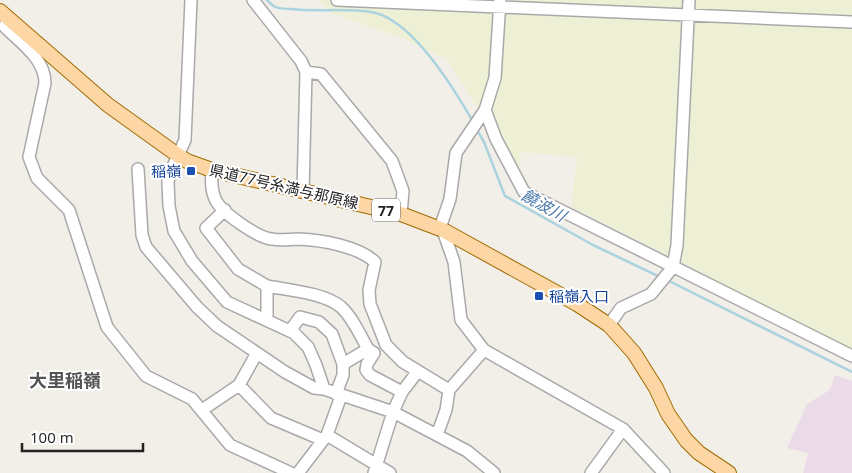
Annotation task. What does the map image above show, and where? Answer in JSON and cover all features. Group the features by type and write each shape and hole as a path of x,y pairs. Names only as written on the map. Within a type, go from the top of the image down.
{"main road":[{"name":"県道77号糸満与那原線","path":"4,14 108,105 187,161 212,170 401,214 443,230 578,304 609,326 634,353 656,388 668,414 686,440 699,453 729,473"}],"street":[{"path":"191,0 186,140 170,173 168,182 169,206 174,231 192,261 227,302 290,331 308,347 324,389"},
{"path":"253,0 301,61 306,72 303,191"},
{"path":"337,0 500,4 852,22"},
{"path":"609,326 622,308 651,294 673,267 677,245 689,0"},
{"path":"500,4 496,78 485,110 456,153 450,199 441,225 454,262 461,320 484,350 623,428 664,473"},
{"path":"4,14 5,27 37,58 45,76 29,156 37,178 69,210 107,327 146,376 192,398 230,446 292,473"},
{"path":"306,72 321,74 392,161 403,191 401,214"},
{"path":"485,110 496,138 524,192 852,356"},
{"path":"138,169 142,235 146,247 197,307 217,326 285,372 314,388 324,389 393,412 467,451 494,473"},
{"path":"212,170 211,181 214,197 219,205 256,235 272,239 299,239 329,243 355,250 371,258 375,262 369,290 370,304 386,345 403,362 449,390"},
{"path":"225,210 206,228 238,269 267,286 327,299 341,307 371,351"},
{"path":"267,286 267,319"},
{"path":"290,331 300,317 319,322 332,334 343,364 343,375 325,438 298,473"},
{"path":"343,364 386,345"},
{"path":"437,435 446,410 449,390 484,350"},
{"path":"371,351 366,364 366,370 370,375 402,392"},
{"path":"202,410 239,384 257,353"},
{"path":"375,469 393,412 402,392 418,371"},
{"path":"239,384 271,418 325,438 375,469 390,473"},
{"path":"591,473 623,428"}],"shaded area":[{"path":"835,375 852,381 852,473 803,473 808,453 787,448 807,404 830,390"}],"green space":[{"path":"317,0 852,0 852,355 704,274 571,207 577,157 521,152 520,174 447,60 404,39 333,14"}],"waterway":[{"name":"饒波川","path":"267,0 281,9 361,11 386,17 416,40 454,90 472,120"},
{"name":"饒波川","path":"477,130 484,142 505,196 593,245 660,277"},
{"name":"饒波川","path":"667,280 852,372"}],"place":[{"name":"稲嶺","path":"191,171"},
{"name":"稲嶺入口","path":"539,296"}],"district":[{"name":"大里稲嶺","path":"65,380"}]}
